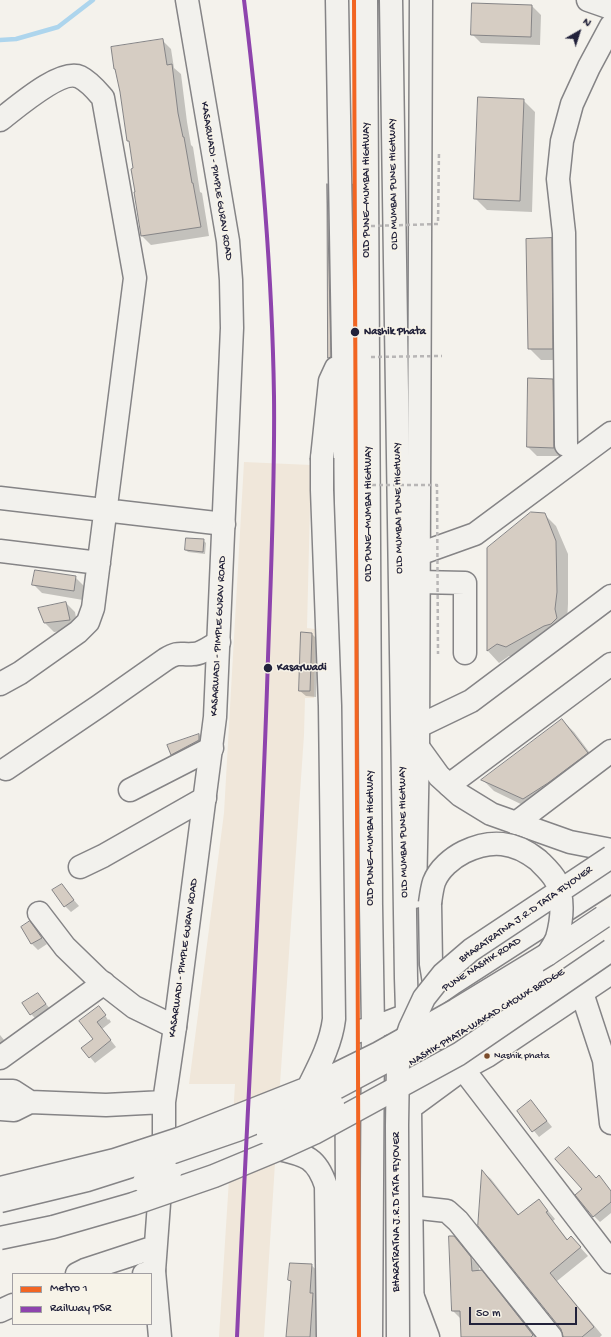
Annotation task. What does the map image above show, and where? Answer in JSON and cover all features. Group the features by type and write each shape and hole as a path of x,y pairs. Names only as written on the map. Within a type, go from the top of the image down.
{"main road":[{"name":"KASARWADI - PIMPLE GURAV ROAD","path":"149,1273 155,1247 164,1136 164,1102 215,717 232,328 231,280 228,241 187,0"},
{"path":"337,0 347,699 346,1034 348,1337"},
{"name":"OLD PUNE–MUMBAI HIGHWAY","path":"366,0 372,998 378,1026 371,1337"},
{"name":"OLD MUMBAI PUNE HIGHWAY","path":"391,0 413,1337"},
{"path":"406,983 414,922 418,736 421,0"},
{"path":"588,0 611,8"},
{"path":"566,445 564,233 558,179 562,141 572,104 589,67 611,26"},
{"path":"0,120 44,87 64,77 79,76 93,86 103,98 135,278 93,608 88,622 78,632 20,673 0,684"},
{"path":"308,1088 329,1044 333,1032 334,1019 330,706 322,498 322,458 330,381 343,350"},
{"path":"419,554 475,534 611,433"},
{"path":"0,498 224,524"},
{"path":"0,551 99,562"},
{"path":"419,582 465,583 465,653"},
{"path":"418,736 471,701 611,596"},
{"path":"6,769 166,659 175,654 194,654 219,642"},
{"path":"449,785 611,664"},
{"path":"418,736 439,776 460,795 491,814 570,842 611,850"},
{"path":"130,790 212,748"},
{"path":"516,823 611,751"},
{"path":"80,867 205,798"},
{"path":"436,995 430,964 430,903 434,881 445,865 458,855 477,846 494,843 510,844 529,853 546,867 556,880 561,899 561,917 556,939 548,954"},
{"name":"BHARATRATNA J.R.D TATA FLYOVER","path":"398,1337 398,1064 410,1028 424,998 443,974 466,954 611,857"},
{"name":"PUNE NASHIK ROAD","path":"346,1034 378,1026 407,1015 611,881"},
{"path":"39,914 65,947 104,983 134,1006 175,1027"},
{"path":"0,1188 115,1160 179,1139 308,1088 379,1053 456,1010 608,918"},
{"name":"NASHIK PHATA-WAKAD CHOWK BRIDGE","path":"0,1201 87,1180 153,1160 237,1130 330,1091 470,1016 608,918"},
{"name":"NASHIK PHATA-WAKAD CHOWK BRIDGE","path":"0,1222 80,1204 199,1163 318,1112 448,1044 611,940"},
{"path":"0,1238 53,1227 133,1204 214,1176 314,1133 459,1054 611,950"},
{"path":"406,983 430,964"},
{"path":"410,1108 464,1069 487,1056 611,973"},
{"path":"0,1058 104,983"},
{"path":"582,992 604,1060 611,1123"},
{"path":"378,1026 387,1033 434,1060 464,1069 611,1262"},
{"path":"0,1091 12,1091 30,1102"},
{"path":"0,1109 14,1110 30,1102 106,1105 164,1102"},
{"path":"0,1185 32,1171 126,1150 164,1136"},
{"path":"279,1149 300,1154 313,1162 322,1173 326,1186 328,1337"},
{"path":"411,1207 447,1211 451,1214 551,1337"},
{"path":"81,1273 155,1247"},
{"name":"KASARWADI - PIMPLE GURAV ROAD","path":"152,1290 160,1337"},
{"path":"412,1294 428,1337"},
{"path":"0,1311 12,1305"},
{"path":"0,1326 12,1320"}],"path":[{"path":"371,226 438,224 439,151"},
{"path":"372,357 442,356"},
{"path":"372,485 437,485 438,654"}],"shaded area":[{"path":"244,462 311,465 307,628 315,629 314,698 305,698 304,735 264,1337 219,1337 235,1084 189,1084 224,813"}],"building":[{"path":"472,3 532,5 531,37 471,35"},
{"path":"163,39 167,65 172,64 178,113 201,227 141,236 131,169 133,168 129,141 127,141 120,92 114,69 111,47"},
{"path":"478,97 524,99 520,201 474,199"},
{"path":"327,184 331,357 328,358"},
{"path":"353,184 355,184 355,342"},
{"path":"552,238 553,349 528,349 526,239"},
{"path":"528,378 553,379 554,448 527,447"},
{"path":"531,512 545,513 556,541 557,592 555,609 557,618 551,624 544,626 506,647 497,644 487,651 487,548"},
{"path":"186,538 204,539 203,552 185,550"},
{"path":"35,570 76,576 74,591 32,585"},
{"path":"66,602 70,620 44,623 38,608"},
{"path":"301,632 312,633 310,691 299,691"},
{"path":"562,719 588,753 548,783 523,799 481,780"},
{"path":"199,734 199,740 171,755 167,745"},
{"path":"62,884 74,900 64,907 52,890"},
{"path":"30,921 42,938 31,944 21,927"},
{"path":"38,993 46,1004 30,1015 22,1003"},
{"path":"99,1006 106,1015 97,1022 111,1040 89,1058 81,1048 93,1039 79,1021"},
{"path":"531,1100 547,1121 532,1132 517,1111"},
{"path":"569,1147 596,1178 599,1175 611,1191 611,1202 593,1217 575,1195 582,1189 555,1159"},
{"path":"482,1170 518,1215 539,1199 548,1211 546,1212 567,1240 571,1236 581,1247 550,1273 594,1327 582,1337 563,1337 561,1329 478,1226"},
{"path":"449,1236 454,1236 471,1257 472,1271 482,1270 533,1335 531,1337 461,1337 460,1311 452,1311"},
{"path":"290,1263 312,1264 310,1293 313,1293 310,1337 286,1337 291,1281 288,1280"}],"waterway":[{"path":"0,40 16,39 58,27 93,0"}],"metro line":[{"name":"1","path":"354,0 359,1337"}],"rail line":[{"name":"PSR","path":"237,1337 262,828 274,429 273,346 268,247 260,148 244,0"}],"place":[{"name":"Nashik Phata","path":"355,332"},
{"name":"Kasarwadi","path":"268,668"},
{"name":"Nashik phata","path":"487,1056"}]}
